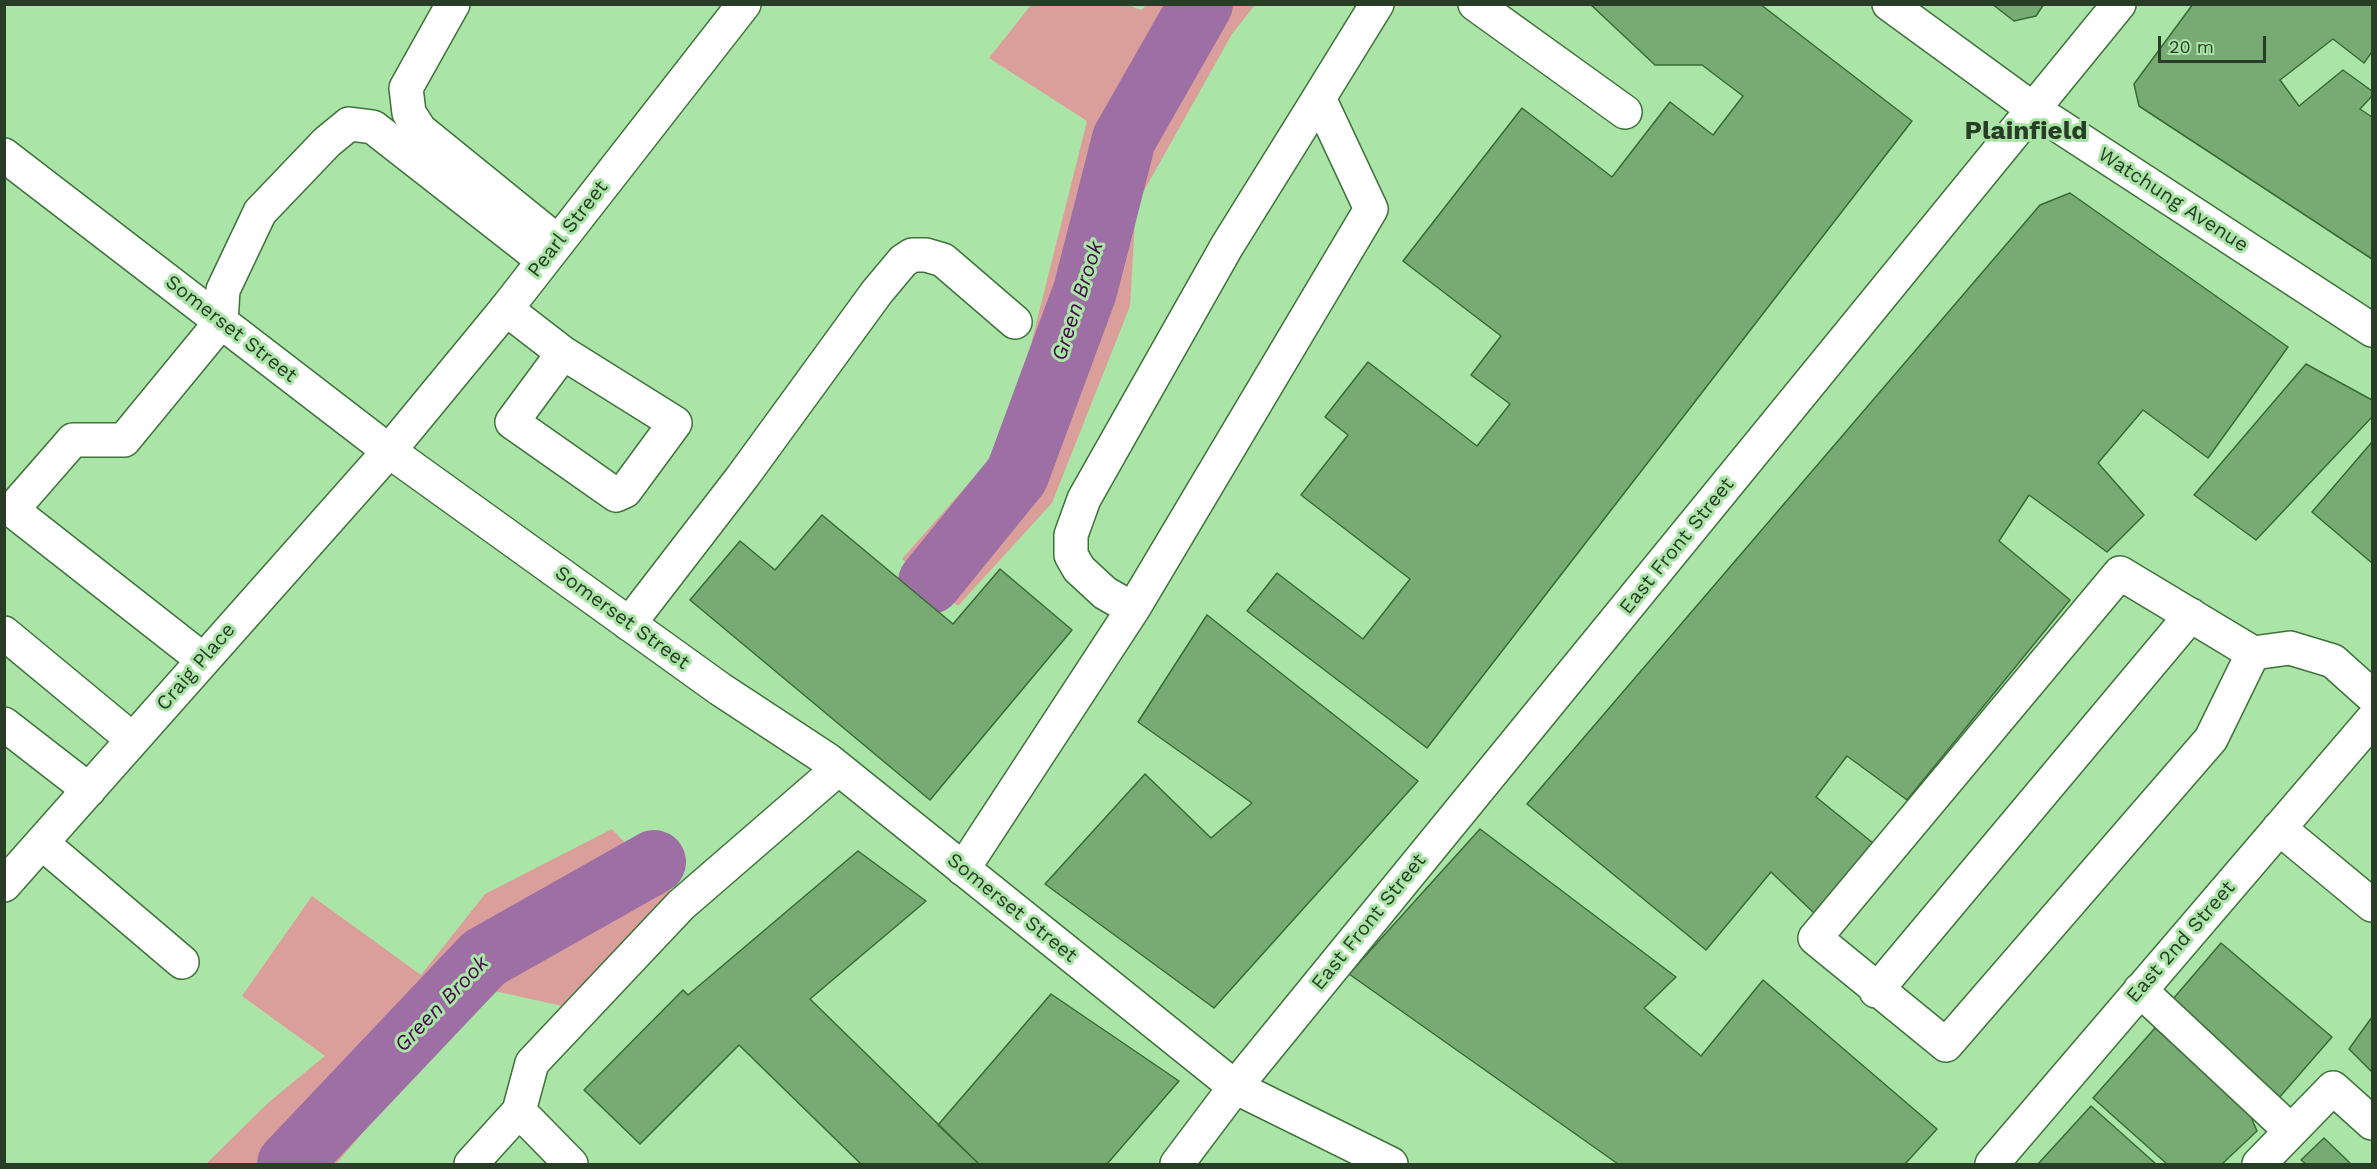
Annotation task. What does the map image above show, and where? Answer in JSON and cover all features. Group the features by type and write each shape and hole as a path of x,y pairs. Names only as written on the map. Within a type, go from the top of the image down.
{"street":[{"path":"453,4 406,88 410,113 420,130 550,251"},
{"name":"Pearl Street","path":"389,451 506,309 744,4"},
{"path":"1133,609 1105,593 1079,569 1071,555 1071,535 1080,508 1227,246 1377,4"},
{"path":"1475,4 1625,112"},
{"name":"Watchung Avenue","path":"1889,4 2033,109 2373,330"},
{"name":"East Front Street","path":"1177,1164 1235,1087 2119,4"},
{"path":"963,869 1133,609 1371,209 1319,98"},
{"path":"202,659 12,510 73,440 124,440 221,322 223,290 260,212 327,142 349,124 373,127 550,251"},
{"name":"Somerset Street","path":"4,155 389,451 629,624 838,769 1235,1087 1391,1164"},
{"path":"629,624 743,476 877,292 903,261 912,255 926,255 943,260 1015,322"},
{"path":"506,309 563,353 675,423 625,491 616,495 512,422 563,353"},
{"name":"Craig Place","path":"4,885 202,659 389,451"},
{"path":"2253,653 2211,739 1946,1045 1876,991 1815,938 2120,573 2253,653 2290,648 2333,661 2373,696"},
{"path":"1876,991 2191,615"},
{"path":"4,633 132,739"},
{"name":"East 2nd Street","path":"1992,1164 2373,720"},
{"path":"4,723 89,790"},
{"path":"471,1164 519,1111 532,1063 681,905 838,769"},
{"path":"2278,828 2373,905"},
{"path":"42,843 182,962"},
{"path":"2140,990 2291,1131"},
{"path":"2259,1164 2332,1089 2373,1123"},
{"path":"519,1111 571,1164"}],"shaded area":[{"path":"1031,5 1128,5 1141,10 1146,5 1255,5 1232,34 1136,205 1130,306 1052,503 958,606 902,559 1007,440 1087,121 989,58"},
{"path":"612,829 673,894 567,1007 485,989 336,1164 206,1164 269,1102 325,1056 242,996 312,896 421,975 485,894"}],"building":[{"path":"1590,4 1760,4 1912,121 1427,748 1247,611 1277,573 1363,639 1410,579 1301,495 1348,435 1325,417 1368,362 1477,446 1510,404 1471,375 1501,336 1403,261 1522,108 1612,177 1670,102 1713,135 1743,96 1702,65 1655,65"},
{"path":"1992,4 2044,4 2036,16 2014,21"},
{"path":"2193,4 2372,4 2372,52 2364,63 2333,39 2280,80 2299,106 2343,70 2372,91 2372,96 2360,109 2372,117 2372,259 2139,106 2134,84"},
{"path":"2070,193 2288,347 2208,458 2143,410 2098,463 2144,515 2107,552 2029,495 1999,541 2070,600 1907,800 1847,756 1816,797 1873,843 1814,913 1771,872 1706,950 1527,804 2040,205"},
{"path":"2306,364 2372,400 2372,417 2256,540 2194,495"},
{"path":"2372,442 2372,563 2312,512"},
{"path":"822,515 953,624 1000,569 1072,630 930,800 690,600 740,541 775,570"},
{"path":"1207,615 1418,781 1214,1008 1045,884 1145,774 1211,838 1252,803 1138,722"},
{"path":"1480,829 1676,977 1644,1008 1701,1056 1763,980 1937,1129 1905,1164 1618,1164 1349,974"},
{"path":"858,851 926,901 810,999 979,1164 861,1164 739,1045 640,1144 584,1090 683,990 688,995"},
{"path":"2221,943 2332,1037 2278,1099 2167,1006"},
{"path":"1051,994 1179,1081 1107,1164 979,1164 938,1125"},
{"path":"2372,1017 2372,1072 2349,1049"},
{"path":"2155,1028 2248,1110 2257,1131 2222,1164 2167,1164 2093,1098"},
{"path":"2091,1106 2156,1164 2038,1164"},
{"path":"2324,1138 2351,1164 2306,1164 2301,1160"}],"waterway":[{"name":"Green Brook","path":"930,582 1017,475 1085,291 1124,139 1201,4"},
{"name":"Green Brook","path":"289,1164 484,958 654,862"}],"district":[{"name":"Plainfield","path":"2026,131"}]}
